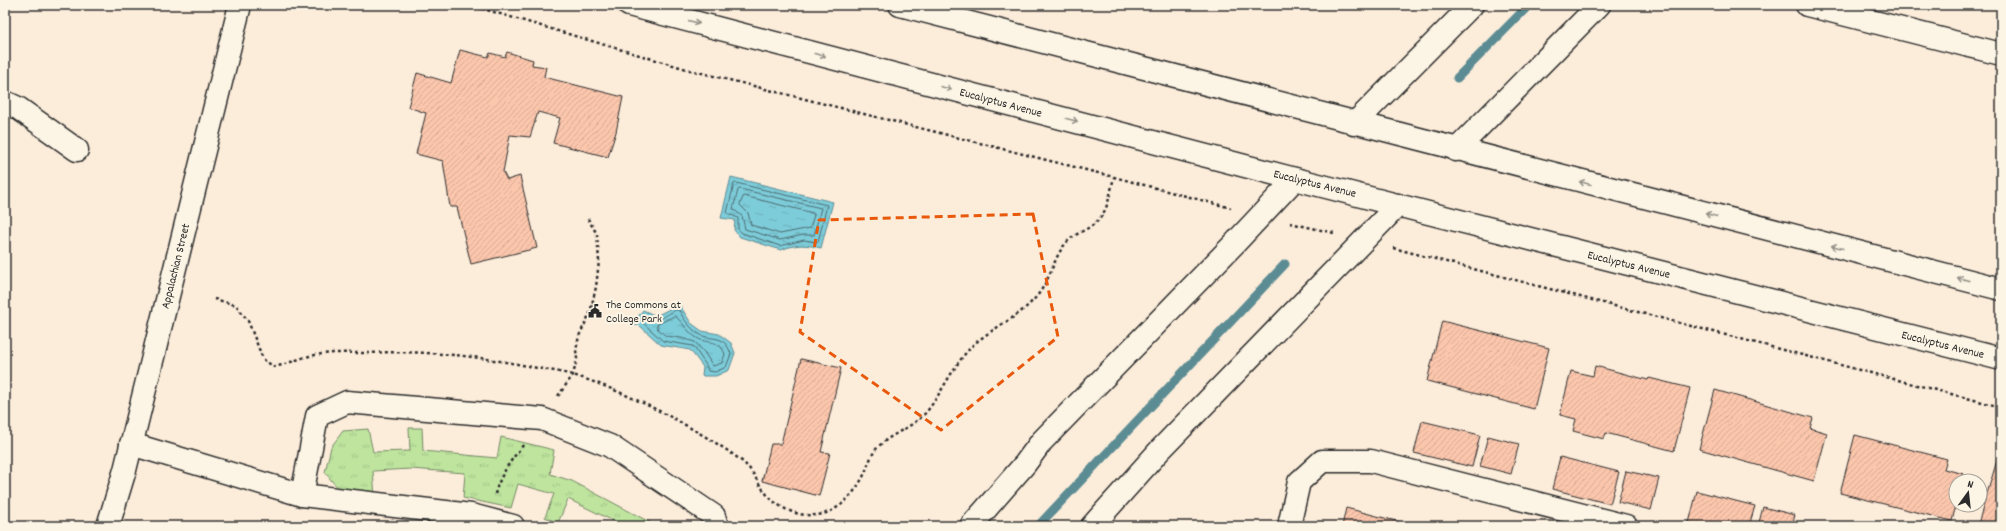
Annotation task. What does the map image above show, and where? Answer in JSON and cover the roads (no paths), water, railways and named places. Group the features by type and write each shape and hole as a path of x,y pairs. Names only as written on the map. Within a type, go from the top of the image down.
{"street":[{"name":"Appalachian Street","path":"108,526 131,444 240,5"},
{"name":"Eucalyptus Avenue","path":"629,5 1296,179 2001,359"},
{"path":"900,5 925,8 1354,124 2001,289"},
{"path":"1354,124 1472,5"},
{"path":"1456,150 1599,5"},
{"path":"1807,5 1833,8 2001,54"},
{"path":"5,102 18,108 78,150"},
{"path":"971,526 1025,464 1042,441 1296,179"},
{"path":"1092,526 1160,450 1398,205"},
{"path":"302,495 317,416 347,402 542,419 610,446 714,516 717,526"},
{"path":"131,444 302,495 470,515 513,526"},
{"path":"1289,526 1299,482 1322,461 1371,461 1626,526"}],"water":[{"path":"731,177 833,202 821,248 800,245 781,250 740,237 734,230 735,220 721,218"},
{"path":"679,304 691,323 702,331 719,334 731,343 735,353 729,370 716,376 702,376 703,367 690,350 661,345 639,325 631,326 643,310 656,316"}],"waterway":[{"path":"1457,78 1529,5"},
{"path":"1038,526 1285,264"}],"place":[{"name":"The Commons at College Park","path":"595,311"}]}
